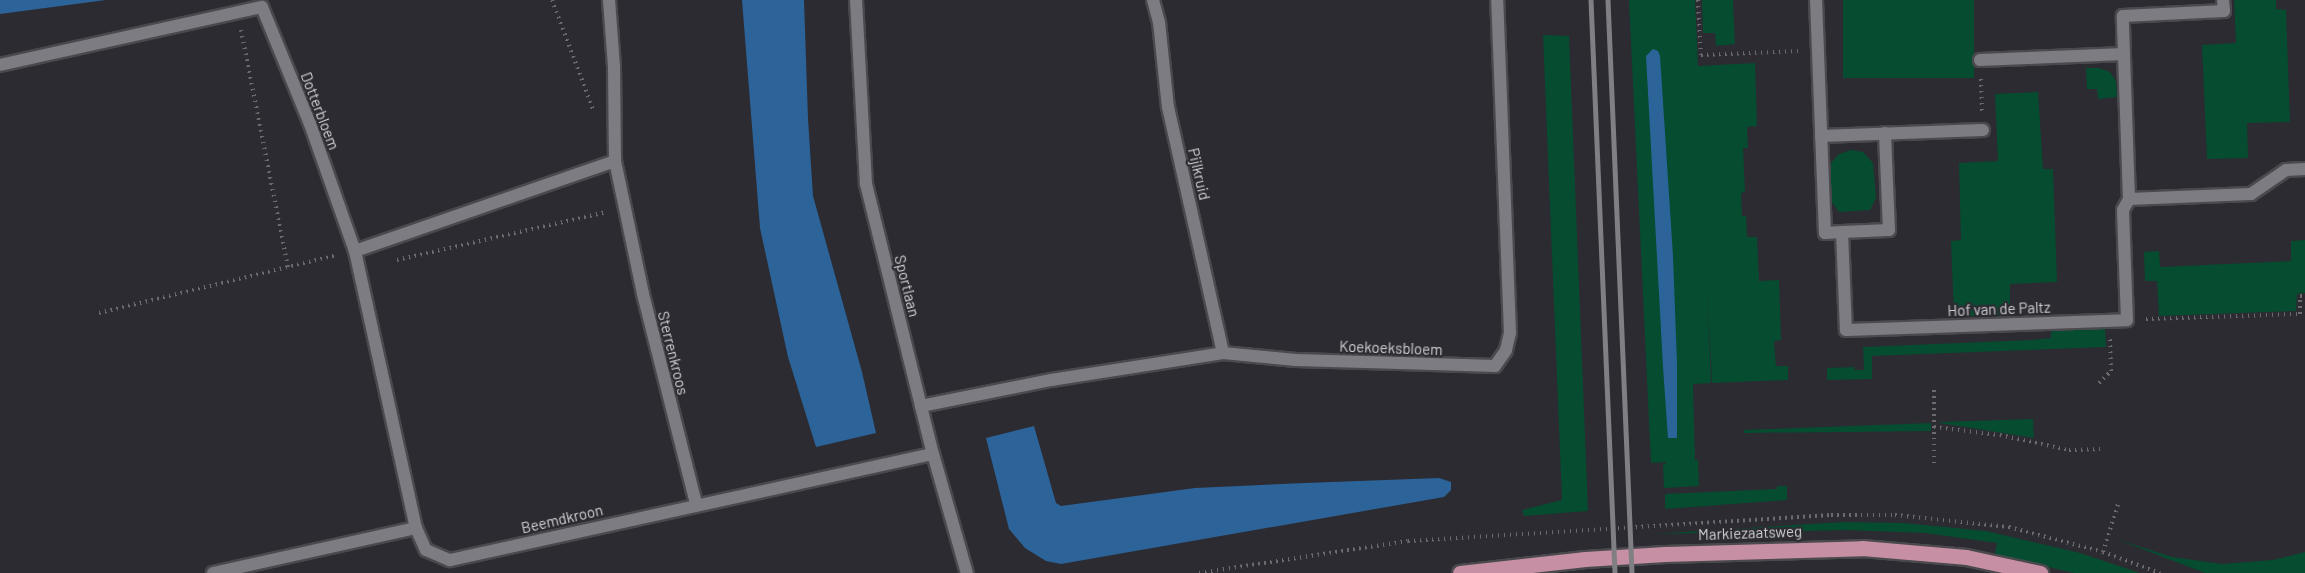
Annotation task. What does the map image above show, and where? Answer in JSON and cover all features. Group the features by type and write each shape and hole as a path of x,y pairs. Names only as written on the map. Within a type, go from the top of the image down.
{"main road":[{"name":"Markiezaatsweg","path":"1460,573 1585,559 1665,554 1862,548 1966,557 2040,573"}],"street":[{"name":"Sterrenkroos","path":"609,0 614,66 615,161 624,208 696,504"},
{"name":"Sportlaan","path":"856,0 866,184 933,454 967,573"},
{"name":"Pijlkruid","path":"1154,0 1159,22 1168,107 1223,353"},
{"name":"Koekoeksbloem","path":"921,406 1052,380 1223,353 1296,360 1495,366 1506,350 1510,333 1497,0"},
{"path":"1816,0 1825,233 1889,230 1885,133"},
{"path":"2127,320 2123,210 2129,199 2123,16 2224,12 2223,0"},
{"name":"Dotterbloem","path":"0,65 265,4 355,251 416,528"},
{"path":"1980,60 2124,54"},
{"path":"1821,136 1983,130"},
{"path":"355,251 615,161"},
{"path":"2129,199 2251,194 2286,170 2305,169"},
{"name":"Hof van de Paltz","path":"1842,232 1846,330 2127,320"},
{"name":"Beemdkroon","path":"416,528 426,550 450,560 696,504 933,454"},
{"path":"213,573 416,528"}],"path":[{"path":"552,0 594,111"},
{"path":"1698,0 1701,55 1818,55"},
{"path":"237,12 288,267"},
{"path":"1980,60 1983,130"},
{"path":"360,269 624,208"},
{"path":"99,312 355,251"},
{"path":"2127,320 2300,314 2300,296 2305,296"},
{"path":"2098,383 2111,371 2110,321"},
{"path":"1934,390 1934,466"},
{"path":"1934,427 2000,435 2069,450 2100,449"},
{"path":"2103,552 2118,504"}],"green space":[{"path":"1629,0 1695,0 1698,66 1755,63 1757,126 1747,127 1748,148 1743,148 1745,192 1741,193 1742,216 1746,216 1747,237 1757,237 1759,281 1779,280 1781,340 1774,341 1776,366 1788,366 1788,380 1712,383 1707,286 1711,383 1693,384 1695,460 1698,460 1699,486 1664,488 1663,465 1667,462 1651,463"},
{"path":"1702,0 1733,0 1735,44 1716,46 1715,33 1703,33"},
{"path":"1843,0 1974,0 1974,78 1843,78"},
{"path":"2234,0 2276,0 2276,9 2286,10 2290,122 2247,123 2248,158 2207,159 2202,45 2236,43"},
{"path":"1543,35 1569,36 1588,511 1524,516 1522,510 1562,500"},
{"path":"2086,68 2099,68 2110,72 2116,81 2117,97 2098,99 2097,89 2087,89"},
{"path":"2038,92 2043,169 2053,169 2057,282 2010,284 2010,314 1954,317 1951,241 1961,240 1959,163 1998,161 1995,94"},
{"path":"1851,150 1863,152 1873,163 1876,198 1870,210 1839,212 1831,201 1831,163 1839,154"},
{"path":"2305,240 2305,293 2297,294 2296,311 2159,316 2157,281 2145,281 2144,252 2159,251 2160,267 2291,261 2291,241"},
{"path":"2105,328 2106,347 1872,356 1872,379 1827,380 1827,368 1854,367 1855,370 1864,370 1863,347 2032,340 2051,338 2051,329"},
{"path":"2033,419 2034,438 1940,423 1940,422"},
{"path":"1931,423 1931,431 1744,433 1744,430"},
{"path":"1777,486 1787,486 1787,500 1665,509 1665,494 1777,489"},
{"path":"1843,522 1904,523 1986,531 2080,553 2140,573 2074,573 1995,554 1997,543 1925,533 1845,530 1653,534"},
{"path":"2116,539 2172,557 2222,564 2273,560 2305,552 2305,573 2205,573"}],"water":[{"path":"0,0 106,0 0,14"},
{"path":"742,0 804,0 813,196 862,372 876,433 816,447 788,357 760,228"},
{"path":"1653,49 1658,51 1660,56 1673,256 1677,438 1668,438 1663,367 1646,56"},
{"path":"1034,426 1056,503 1061,506 1195,488 1305,483 1439,478 1451,482 1451,490 1444,497 1061,564 1046,561 1025,548 1009,529 986,438"}],"railway":[{"path":"1591,0 1615,573"},
{"path":"1608,0 1632,573"}]}
